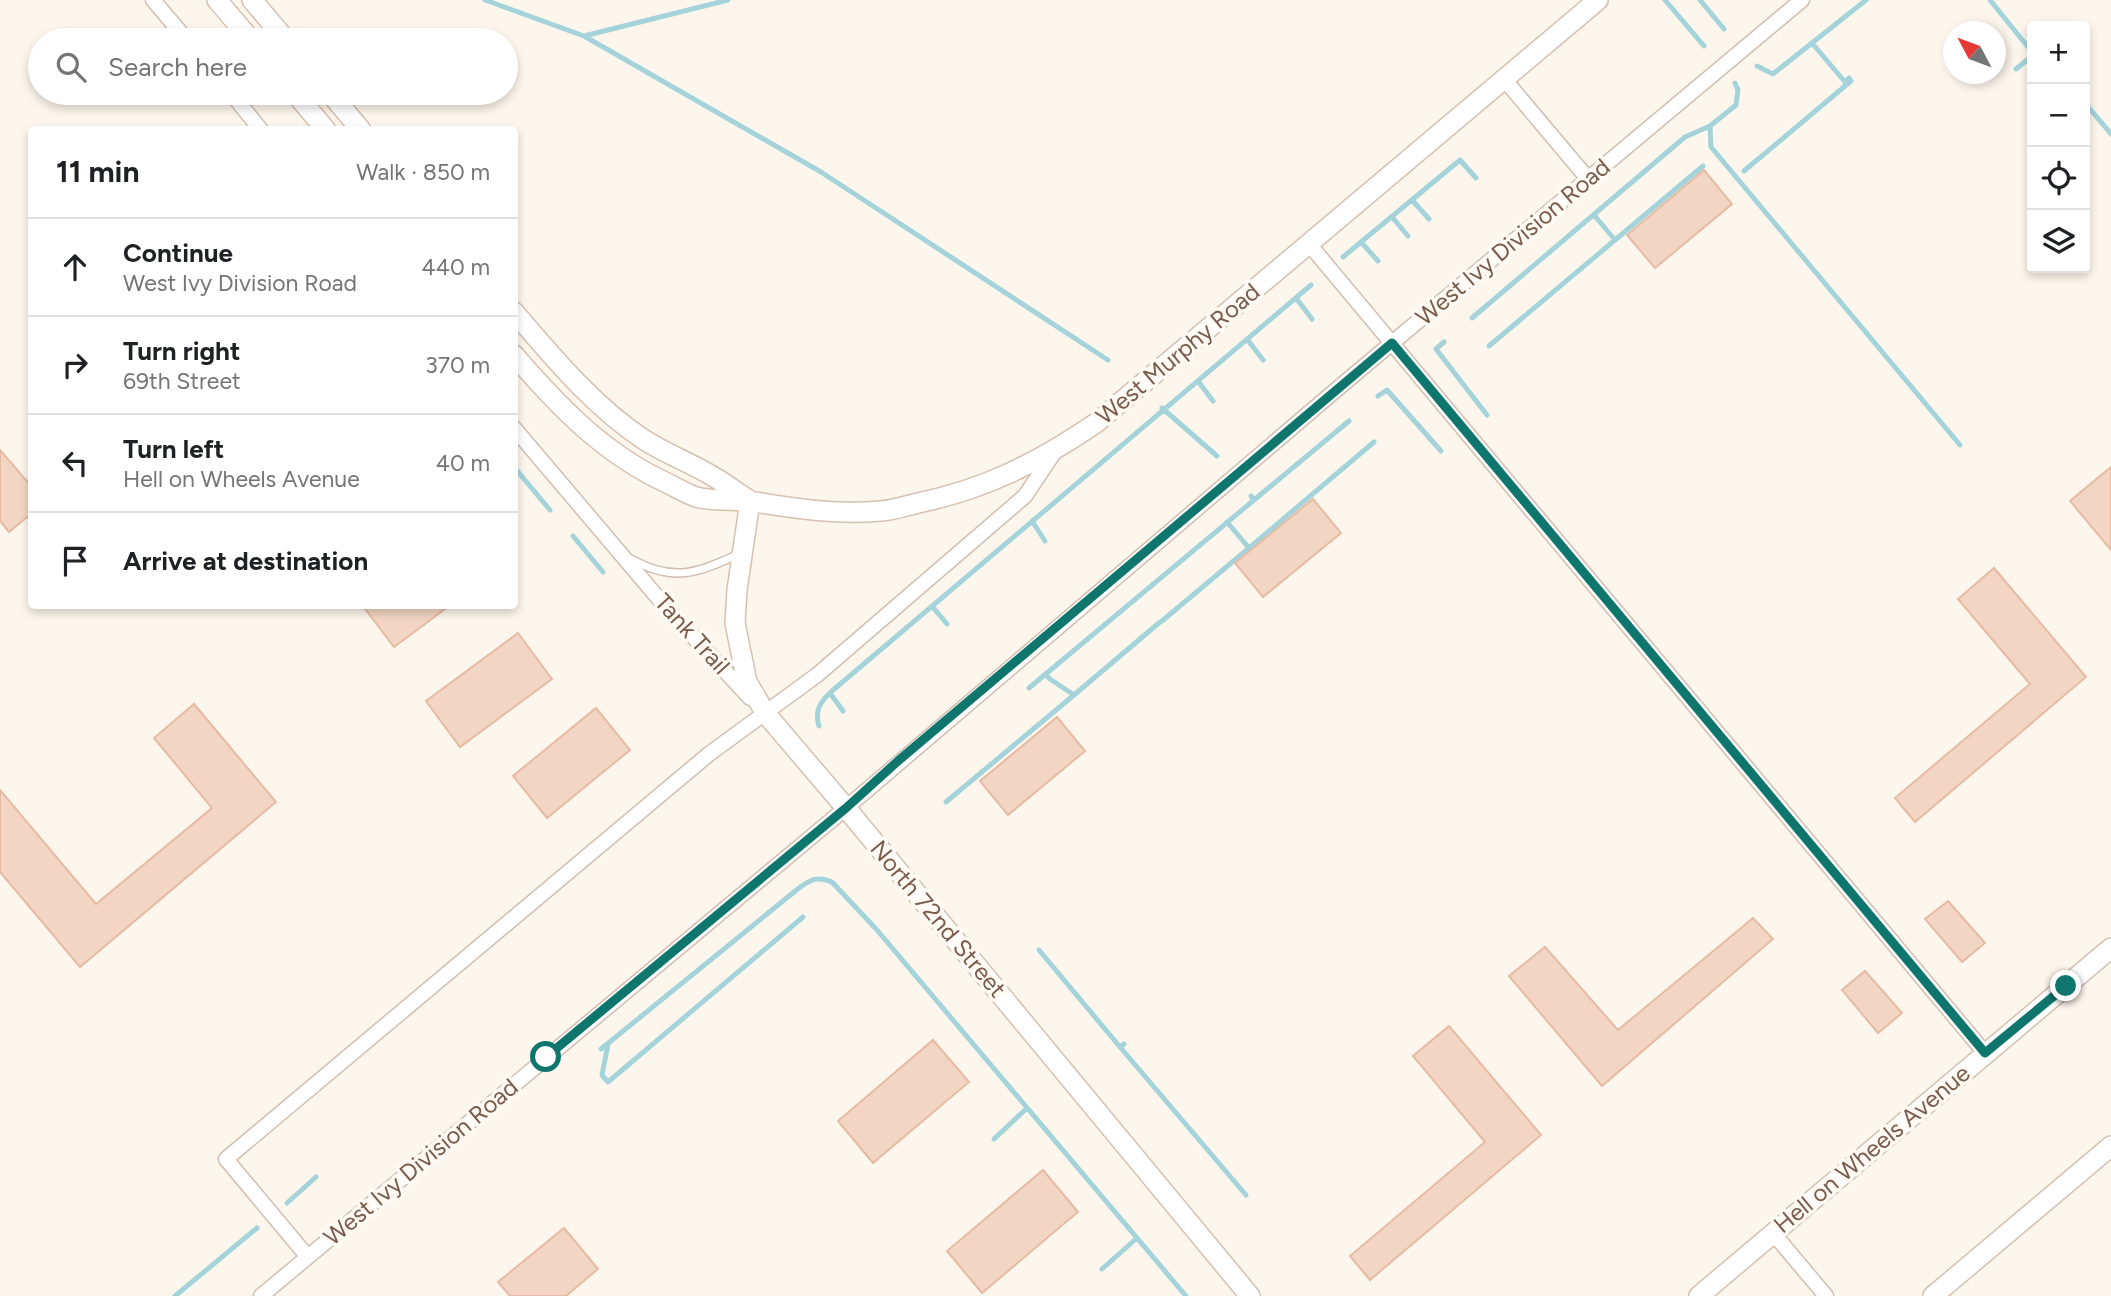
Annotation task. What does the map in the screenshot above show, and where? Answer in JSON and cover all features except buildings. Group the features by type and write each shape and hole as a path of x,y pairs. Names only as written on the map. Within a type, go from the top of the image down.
{"street":[{"path":"153,0 177,28"},
{"path":"217,0 241,28"},
{"path":"252,0 276,28"},
{"name":"West Murphy Road","path":"307,1256 226,1159 709,754 817,675 1025,496 1056,450 1096,423 1598,0"},
{"name":"West Ivy Division Road","path":"261,1296 846,808 1392,343 1802,0"},
{"path":"1504,79 1589,180"},
{"path":"241,105 258,126"},
{"path":"305,105 323,126"},
{"path":"340,105 358,126"},
{"path":"1309,244 1985,1053"},
{"path":"518,317 569,376 605,412 642,439 677,460 712,476 750,501"},
{"path":"518,360 586,432 620,458 697,497 750,501 804,510 883,511 976,488 1018,471 1056,450"},
{"name":"Tank Trail","path":"518,433 670,612 766,714"},
{"name":"North 72nd Street","path":"750,501 735,623 747,682 766,714 1250,1296"},
{"name":"Hell on Wheels Avenue","path":"1699,1296 2111,948"},
{"path":"1933,1296 2111,1146"},
{"path":"1773,1233 1826,1296"}],"lane":[{"name":"Tank Trail","path":"620,553 645,567 667,573 700,572 743,553"}],"waterway":[{"path":"485,0 584,36 728,0"},
{"path":"1665,0 1704,46"},
{"path":"1700,0 1724,29"},
{"path":"1757,66 1773,74 1866,0"},
{"path":"1990,0 2027,46"},
{"path":"584,36 821,172 1108,360"},
{"path":"1744,171 1851,81 1849,78 1845,82 1812,43"},
{"path":"2016,69 2027,60"},
{"path":"1735,83 1738,90 1736,105 1710,126 1711,147 1960,445"},
{"path":"2090,109 2111,134"},
{"path":"1472,318 1685,137 1710,126"},
{"path":"1343,257 1460,160 1476,178"},
{"path":"1615,240 1703,166"},
{"path":"1412,200 1429,219"},
{"path":"1489,346 1615,240 1594,215"},
{"path":"1392,217 1408,236"},
{"path":"1361,242 1378,261"},
{"path":"819,726 817,715 820,706 832,691 1311,285"},
{"path":"1296,298 1312,319"},
{"path":"1247,339 1263,360"},
{"path":"1444,342 1436,349 1487,415"},
{"path":"1198,381 1213,401"},
{"path":"1378,396 1387,390 1441,451"},
{"path":"1162,408 1217,456"},
{"path":"1251,496 1254,500 1349,421"},
{"path":"1249,548 1374,442"},
{"path":"518,472 550,510"},
{"path":"1029,688 1254,500"},
{"path":"1032,521 1045,541"},
{"path":"1162,621 1249,548 1227,522"},
{"path":"573,536 603,572"},
{"path":"932,606 947,624"},
{"path":"1074,695 1160,622"},
{"path":"946,802 1074,695 1045,674"},
{"path":"830,693 843,711"},
{"path":"601,1049 807,882 815,879 832,882 877,930 1186,1296"},
{"path":"608,1044 602,1075 608,1082 803,917"},
{"path":"1039,950 1120,1047 1124,1044"},
{"path":"1120,1047 1246,1195"},
{"path":"994,1139 1027,1108"},
{"path":"287,1203 316,1177"},
{"path":"175,1296 257,1228"},
{"path":"1102,1269 1137,1238"}],"route":[{"path":"546,1057 846,808 1392,343 1985,1053 2066,986"}]}
